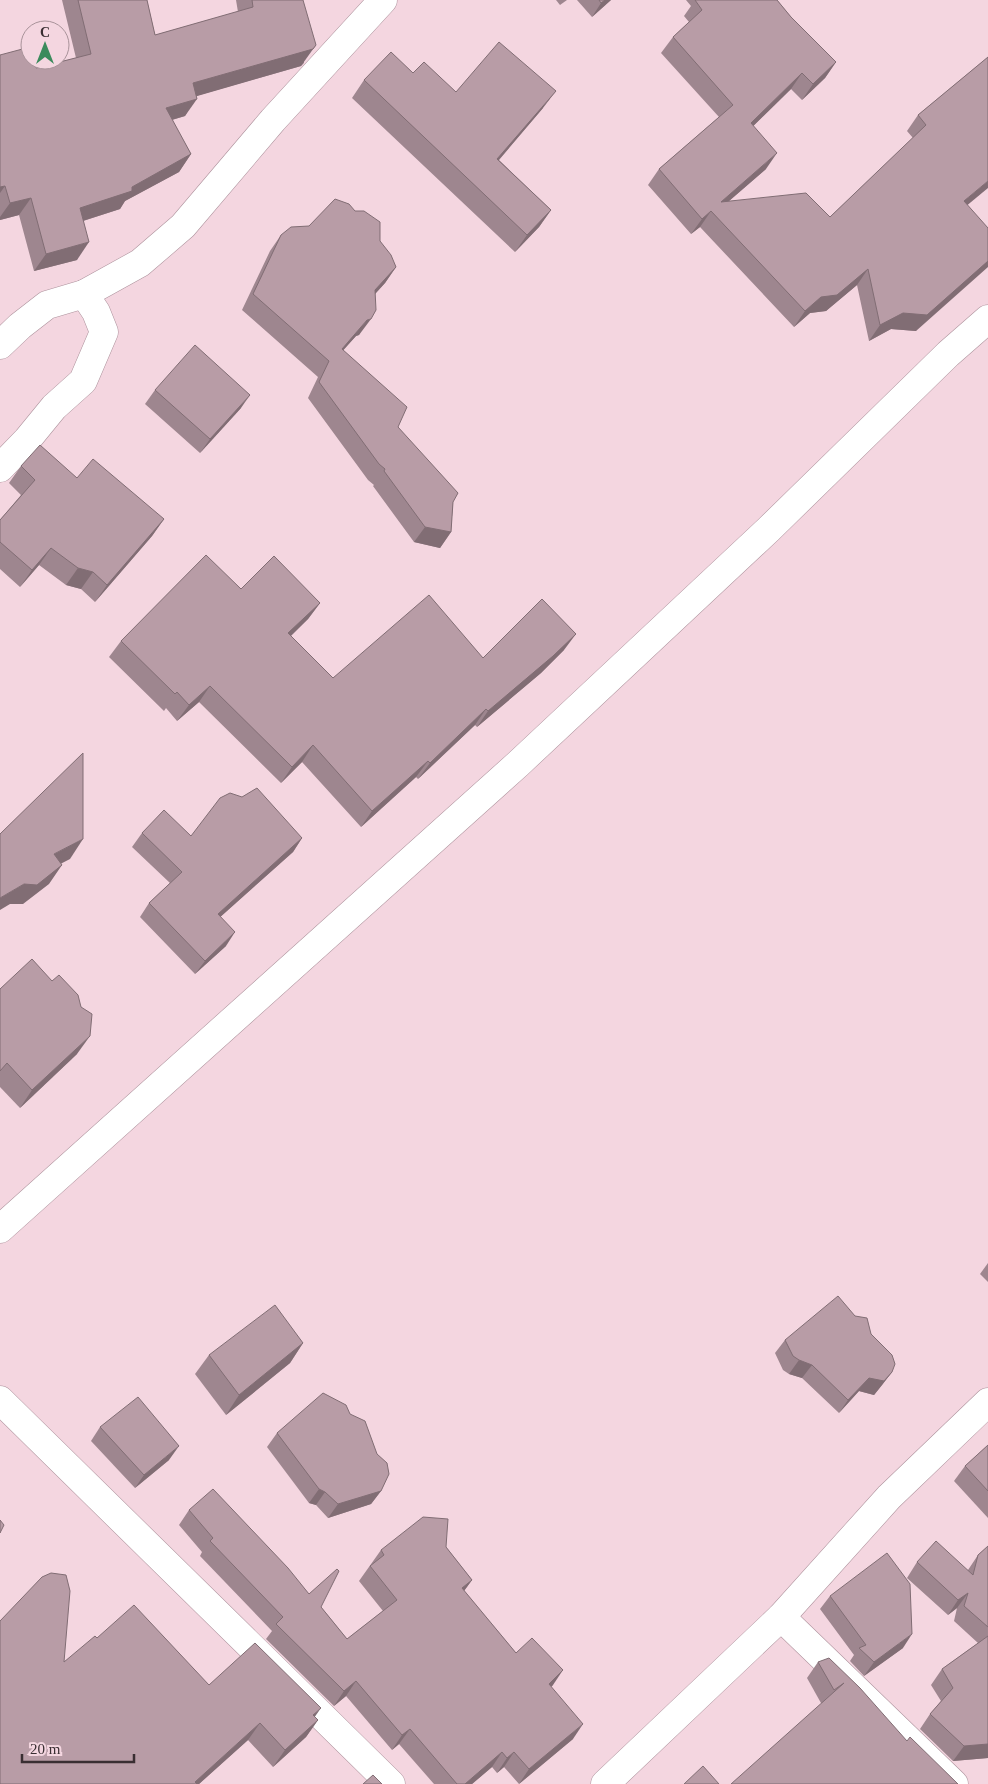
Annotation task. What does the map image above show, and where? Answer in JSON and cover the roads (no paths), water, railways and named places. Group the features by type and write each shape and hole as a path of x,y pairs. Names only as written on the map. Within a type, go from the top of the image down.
{"street":[{"path":"0,320 84,294 140,263 183,226 273,120 383,0"},
{"path":"0,468 27,440 54,407 83,381 104,332 96,312 84,294"},
{"path":"0,345 20,326 47,305"},
{"path":"0,1229 518,764 769,530 948,354 988,319"},
{"path":"0,1400 392,1784"},
{"path":"605,1784 781,1617 889,1497 988,1402"},
{"path":"781,1617 954,1784"}]}
